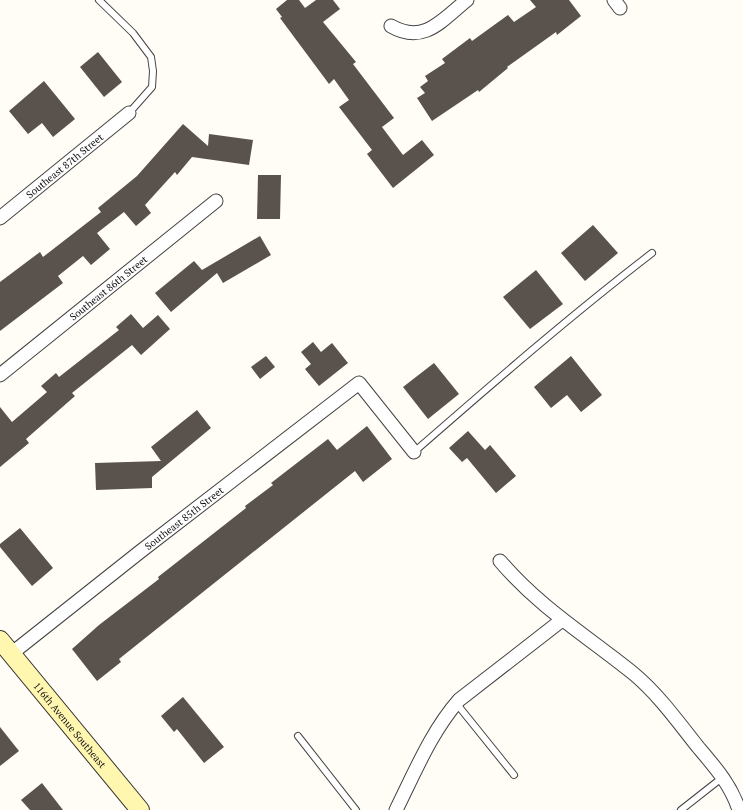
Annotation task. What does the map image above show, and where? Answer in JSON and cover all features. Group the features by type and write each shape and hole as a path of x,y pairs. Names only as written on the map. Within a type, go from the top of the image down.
{"street":[{"path":"391,26 401,32 412,34 424,32 435,26 467,0"},
{"name":"Southeast 87th Street","path":"0,218 129,113"},
{"name":"Southeast 86th Street","path":"0,375 216,201"},
{"name":"Southeast 85th Street","path":"11,654 141,551 359,383 414,452"},
{"path":"500,561 526,590 649,688 723,777 739,810"},
{"path":"396,810 435,733 456,703 562,620"},
{"name":"116th Avenue Southeast","path":"0,640 140,810"}],"lane":[{"path":"99,0 133,33 151,57 153,71 152,87 129,113"},
{"path":"414,452 489,385 614,282 652,253"},
{"path":"456,703 514,774"},
{"path":"298,736 356,810"},
{"path":"681,810 723,777"}],"building":[{"path":"287,0 299,0 305,8 316,0 333,0 340,9 323,22 356,62 353,64 394,118 382,127 403,155 422,140 434,155 393,188 367,154 372,150 339,107 349,100 334,79 329,84 280,18 282,17 276,9"},
{"path":"530,0 569,0 581,16 557,35 556,32 507,67 508,68 479,92 478,90 432,121 417,98 425,93 420,87 428,81 425,76 445,63 442,59 470,38 472,41 508,15 514,22 536,7"},
{"path":"98,52 122,82 104,97 80,67"},
{"path":"44,81 75,119 53,137 42,123 28,134 9,111"},
{"path":"183,124 208,146 209,134 253,140 249,165 192,157 177,175 175,172 145,205 151,213 136,226 124,212 97,233 110,249 91,265 83,256 58,276 63,283 0,331 0,282 40,252 43,257 101,212 98,208 137,176"},
{"path":"258,175 281,175 280,219 257,219"},
{"path":"593,225 618,253 585,281 561,253"},
{"path":"260,236 271,255 223,283 217,273 171,312 155,293 194,261 202,270"},
{"path":"536,270 563,304 530,329 503,297"},
{"path":"131,314 143,328 158,315 170,329 141,355 132,345 72,393 75,396 26,439 29,443 0,467 0,407 12,422 47,392 41,386 56,373 59,377 119,330 116,327"},
{"path":"313,342 321,352 332,343 348,363 319,386 305,369 311,364 301,352"},
{"path":"266,356 275,367 260,379 251,367"},
{"path":"571,356 602,395 581,412 567,395 551,408 534,387"},
{"path":"434,363 459,394 428,419 403,387"},
{"path":"197,410 211,428 152,477 152,488 96,490 95,463 161,461 151,447"},
{"path":"367,426 392,459 363,482 355,471 119,659 121,662 97,681 72,649 99,625 159,579 158,577 246,508 245,506 273,485 271,483 328,439 337,450"},
{"path":"468,431 485,450 490,445 516,476 496,493 467,458 462,462 449,448"},
{"path":"20,528 53,568 32,586 0,547 0,544"},
{"path":"183,697 224,747 204,763 177,729 174,732 161,716"},
{"path":"0,727 19,751 0,766"},
{"path":"42,783 63,810 30,810 21,800"}]}
